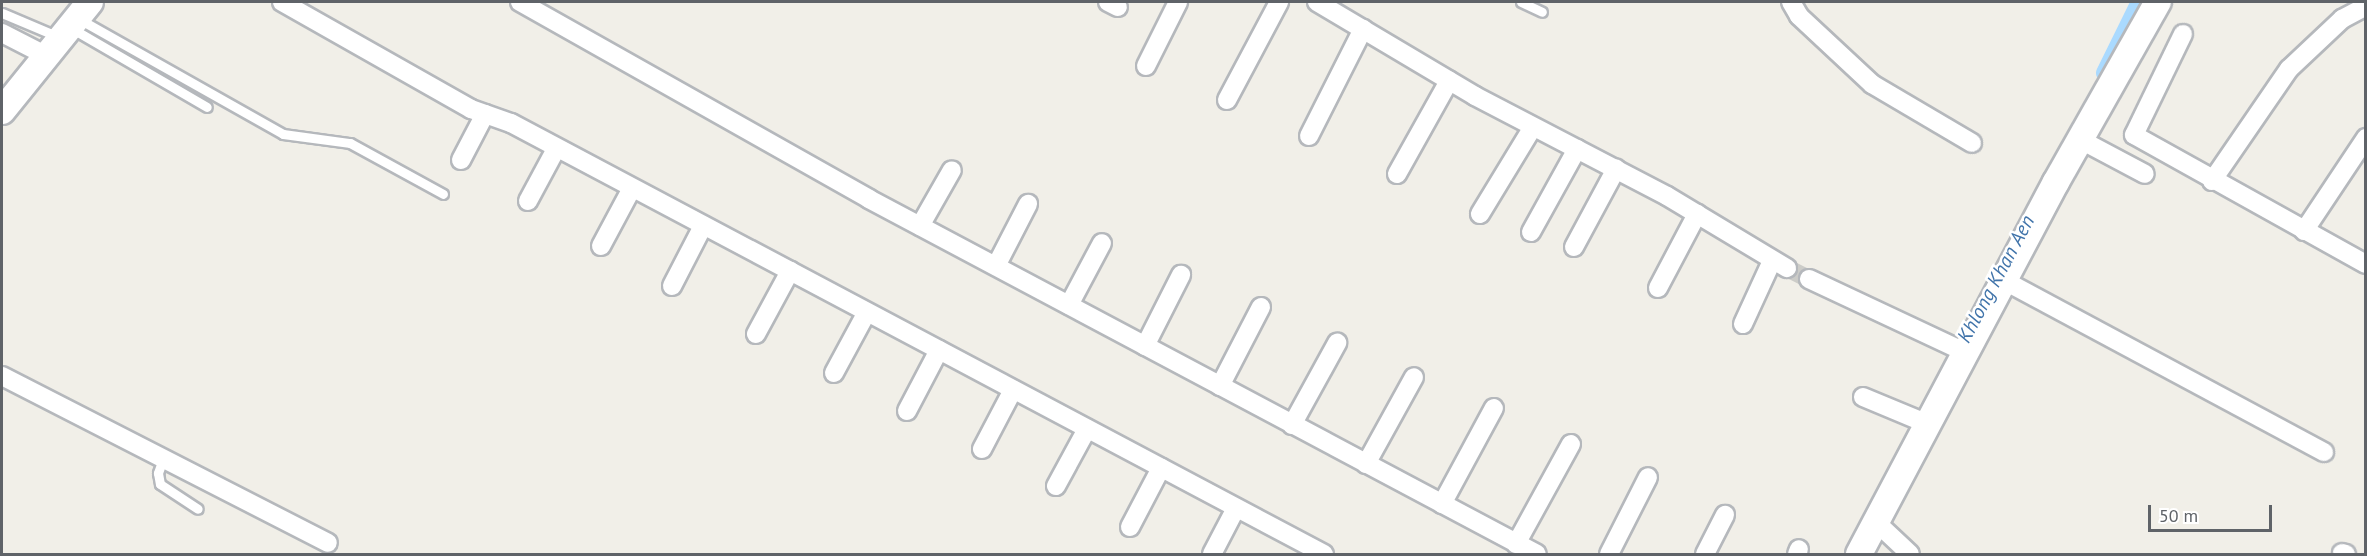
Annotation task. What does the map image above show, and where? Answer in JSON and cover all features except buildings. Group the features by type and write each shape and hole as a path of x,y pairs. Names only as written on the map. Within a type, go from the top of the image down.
{"street":[{"path":"282,2 485,114 511,123 631,190 790,271 1236,508 1313,552"},
{"path":"520,2 920,226 1537,555"},
{"path":"1146,66 1178,2"},
{"path":"1227,100 1279,2"},
{"path":"1317,2 1449,81 1697,214 1780,265 1743,324"},
{"path":"1791,2 1799,16 1872,84 1972,143"},
{"path":"1859,555 2081,140 2158,2"},
{"path":"2212,181 2289,69 2342,19 2366,6"},
{"path":"2,33 69,28"},
{"path":"5,100 69,28"},
{"path":"1309,136 1363,29"},
{"path":"2183,34 2134,135 2212,181 2366,264"},
{"path":"1397,174 1449,81"},
{"path":"461,160 485,114"},
{"path":"1480,214 1533,127"},
{"path":"2304,231 2366,138"},
{"path":"2081,140 2145,174"},
{"path":"528,201 556,149"},
{"path":"1531,232 1577,149"},
{"path":"1574,247 1616,169"},
{"path":"920,226 952,170"},
{"path":"601,246 631,190"},
{"path":"996,266 1028,204"},
{"path":"1658,288 1697,214"},
{"path":"672,286 704,226"},
{"path":"1069,305 1102,243"},
{"path":"756,334 790,271"},
{"path":"1145,346 1181,275"},
{"path":"1809,279 1967,353"},
{"path":"2005,281 2324,452"},
{"path":"1220,386 1261,307"},
{"path":"834,374 867,312"},
{"path":"1292,424 1337,343"},
{"path":"907,411 939,350"},
{"path":"2,376 328,543"},
{"path":"1366,464 1414,377"},
{"path":"982,449 1013,390"},
{"path":"1863,397 1928,424"},
{"path":"1442,504 1494,408"},
{"path":"1056,486 1087,429"},
{"path":"1516,544 1570,444"},
{"path":"1130,527 1161,468"},
{"path":"1609,555 1648,477"},
{"path":"1212,555 1236,508"},
{"path":"1705,555 1725,515"},
{"path":"1877,523 1910,555"}],"lane":[{"path":"1521,2 1542,12"},
{"path":"2,14 69,28 283,134 350,143 443,194"},
{"path":"69,28 207,107"},
{"path":"164,459 158,477 160,484 198,509"}],"waterway":[{"name":"Khlong Khan Aen","path":"2105,73 2140,2"}],"tunnel":[{"path":"1787,268 1809,279"}]}
